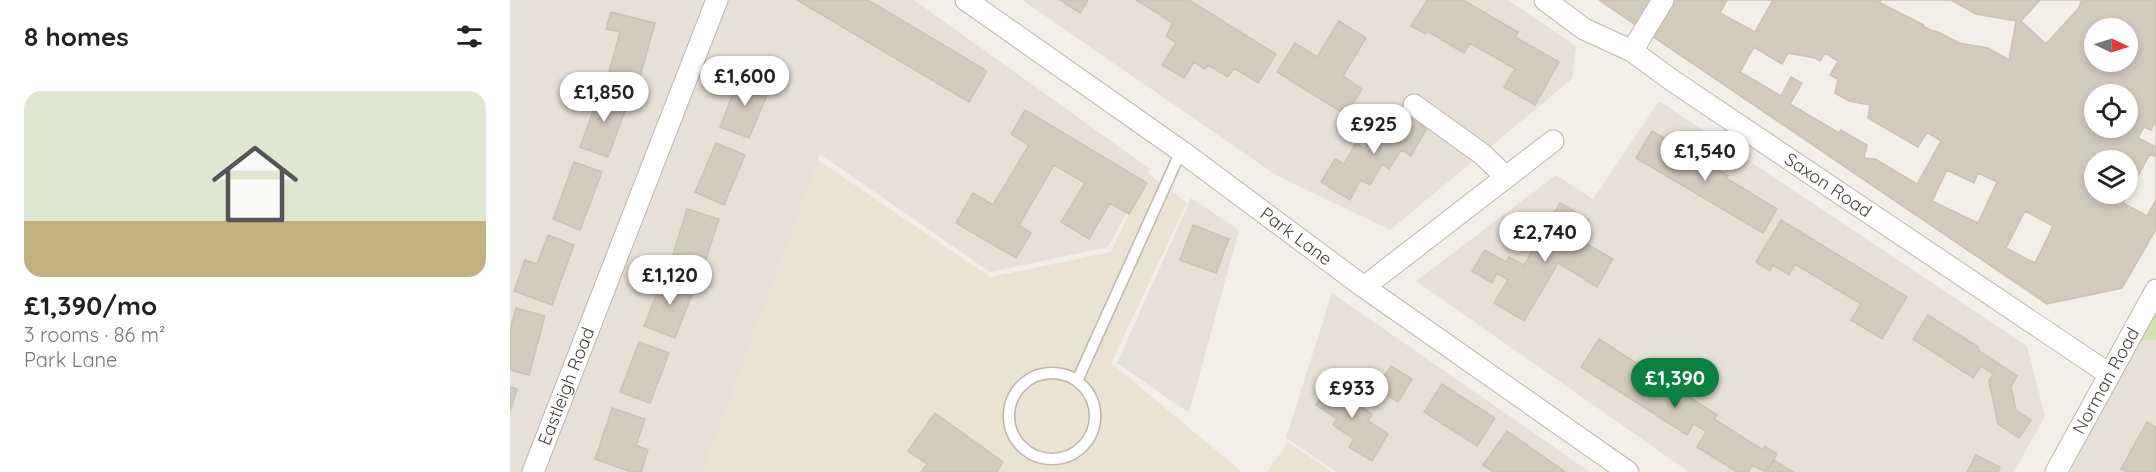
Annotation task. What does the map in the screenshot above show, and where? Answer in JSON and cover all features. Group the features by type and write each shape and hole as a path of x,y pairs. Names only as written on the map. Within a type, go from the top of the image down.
{"street":[{"name":"Eastleigh Road","path":"533,472 717,0"},
{"name":"Park Lane","path":"966,0 1181,151 1364,287 1628,472"},
{"name":"Saxon Road","path":"1545,0 1584,29 1632,51 1673,81 2109,374"},
{"path":"1632,51 1663,0"},
{"path":"1414,105 1482,154 1506,177"},
{"path":"1364,287 1553,141"},
{"name":"Norman Road","path":"2056,472 2156,290"}],"lane":[{"path":"1077,381 1181,151"},
{"path":"1064,375 1077,381 1087,391 1093,404 1095,418 1092,433 1084,445 1073,454 1059,459 1045,459 1032,454 1020,445 1012,434 1010,413 1016,393 1025,383 1037,376 1064,375"}],"shaded area":[{"path":"510,0 914,0 1150,169 1108,247 990,272 820,154 712,472 510,472"},
{"path":"1022,0 1508,0 1576,46 1572,79 1390,230 1276,175"},
{"path":"1659,101 2027,346 2045,416 2014,472 1689,472 1416,281 1556,175 1593,199"},
{"path":"818,160 990,277 1111,252 1148,173 1187,203 1111,363 1242,472 702,472"},
{"path":"1191,198 1239,230 1189,413 1117,363"},
{"path":"1332,293 1590,472 1337,472 1286,438"},
{"path":"2156,340 2156,472 2070,472 2135,342"},
{"path":"1288,442 1332,472 1267,472"}],"green space":[{"path":"2156,303 2156,340 2135,342"}],"building":[{"path":"797,0 868,0 987,71 969,102"},
{"path":"1060,0 1088,0 1080,13"},
{"path":"1136,0 1189,0 1276,54 1258,83 1234,68 1228,77 1208,65 1205,69 1194,62 1184,78 1162,65 1176,43 1166,36 1173,23"},
{"path":"1427,0 1463,0 1518,32 1515,37 1559,62 1535,105 1504,87 1515,69 1470,43 1464,53 1427,31 1426,34 1411,26"},
{"path":"1599,0 2156,0 2156,229 2122,288 2047,304"},
{"path":"1727,0 1773,0 1755,32 1720,13"},
{"path":"1881,0 1951,0 1976,14 2016,21 2009,60 1988,48 1959,43 1930,30 1880,3"},
{"path":"2040,0 2082,0 2078,9 2046,44 2021,21"},
{"path":"611,12 655,23 638,84 608,76 620,32 606,29"},
{"path":"1339,21 1366,38 1343,76 1362,89 1346,115 1277,72 1295,43 1317,57"},
{"path":"1754,47 1782,64 1788,53 1820,61 1825,53 1838,61 1830,75 1838,79 1835,93 1849,101 1870,105 1868,118 1918,147 1927,132 1941,141 1917,184 1875,159 1864,158 1867,145 1841,130 1839,133 1790,104 1802,83 1791,77 1781,96 1740,72"},
{"path":"740,76 770,88 749,138 720,127"},
{"path":"601,89 629,100 608,157 580,147"},
{"path":"1025,110 1147,183 1129,214 1110,203 1089,239 1061,222 1085,183 1054,165 1019,225 1031,233 1016,258 956,223 973,193 993,205 1029,145 1011,134"},
{"path":"1398,111 1427,128 1411,156 1401,150 1389,169 1382,164 1370,185 1361,180 1350,200 1321,182 1335,159 1344,164 1356,143 1365,149 1378,127 1386,132"},
{"path":"2156,121 2156,147 2138,138 2144,127 2151,130"},
{"path":"1652,131 1728,176 1726,178 1777,209 1763,233 1636,158"},
{"path":"716,143 745,155 724,205 695,192"},
{"path":"2150,154 2156,157 2156,200 2147,216 2125,204 2138,204 2138,176"},
{"path":"574,162 602,172 580,230 553,219"},
{"path":"1947,170 1974,183 1978,173 1997,182 1978,223 1932,201"},
{"path":"1560,203 1589,220 1578,239 1613,259 1597,287 1558,263 1524,321 1494,303 1508,280 1497,273 1492,283 1472,271 1485,250 1506,262 1509,257 1524,265"},
{"path":"687,209 719,219 702,271 671,261"},
{"path":"2025,211 2053,226 2035,263 2006,248"},
{"path":"1781,220 1907,297 1882,339 1851,320 1861,304 1795,264 1789,275 1773,265 1770,271 1756,262"},
{"path":"1193,225 1229,239 1216,273 1180,260"},
{"path":"548,235 574,245 552,305 514,291 525,260 537,264"},
{"path":"664,275 695,287 675,338 644,326"},
{"path":"516,308 545,316 529,375 510,370 510,331"},
{"path":"1928,315 1978,347 1979,351 2017,376 2011,386 2016,410 2031,420 2019,438 1998,424 1989,381 1993,374 1981,366 1973,378 1913,339"},
{"path":"1599,339 1717,415 1714,419 1763,450 1765,446 1777,454 1766,472 1752,465 1748,472 1737,472 1697,447 1706,432 1694,424 1687,435 1581,367"},
{"path":"639,342 669,353 650,403 620,392"},
{"path":"1391,366 1412,379 1398,402 1388,396 1391,392 1379,384"},
{"path":"1333,377 1357,392 1351,401 1372,414 1368,421 1388,434 1372,461 1349,447 1354,439 1333,425 1337,419 1316,405"},
{"path":"1442,384 1495,418 1477,446 1424,412"},
{"path":"510,387 517,389 510,412"},
{"path":"612,408 645,419 636,445 648,450 641,472 631,472 595,459"},
{"path":"935,413 1003,462 997,472 921,472 927,464 908,451"},
{"path":"2147,422 2156,427 2156,472 2127,472 2121,469"},
{"path":"1507,431 1564,471 1493,472 1483,465"},
{"path":"1976,455 2000,467 1998,472 1967,472"},
{"path":"1774,460 1793,472 1767,472"}]}
